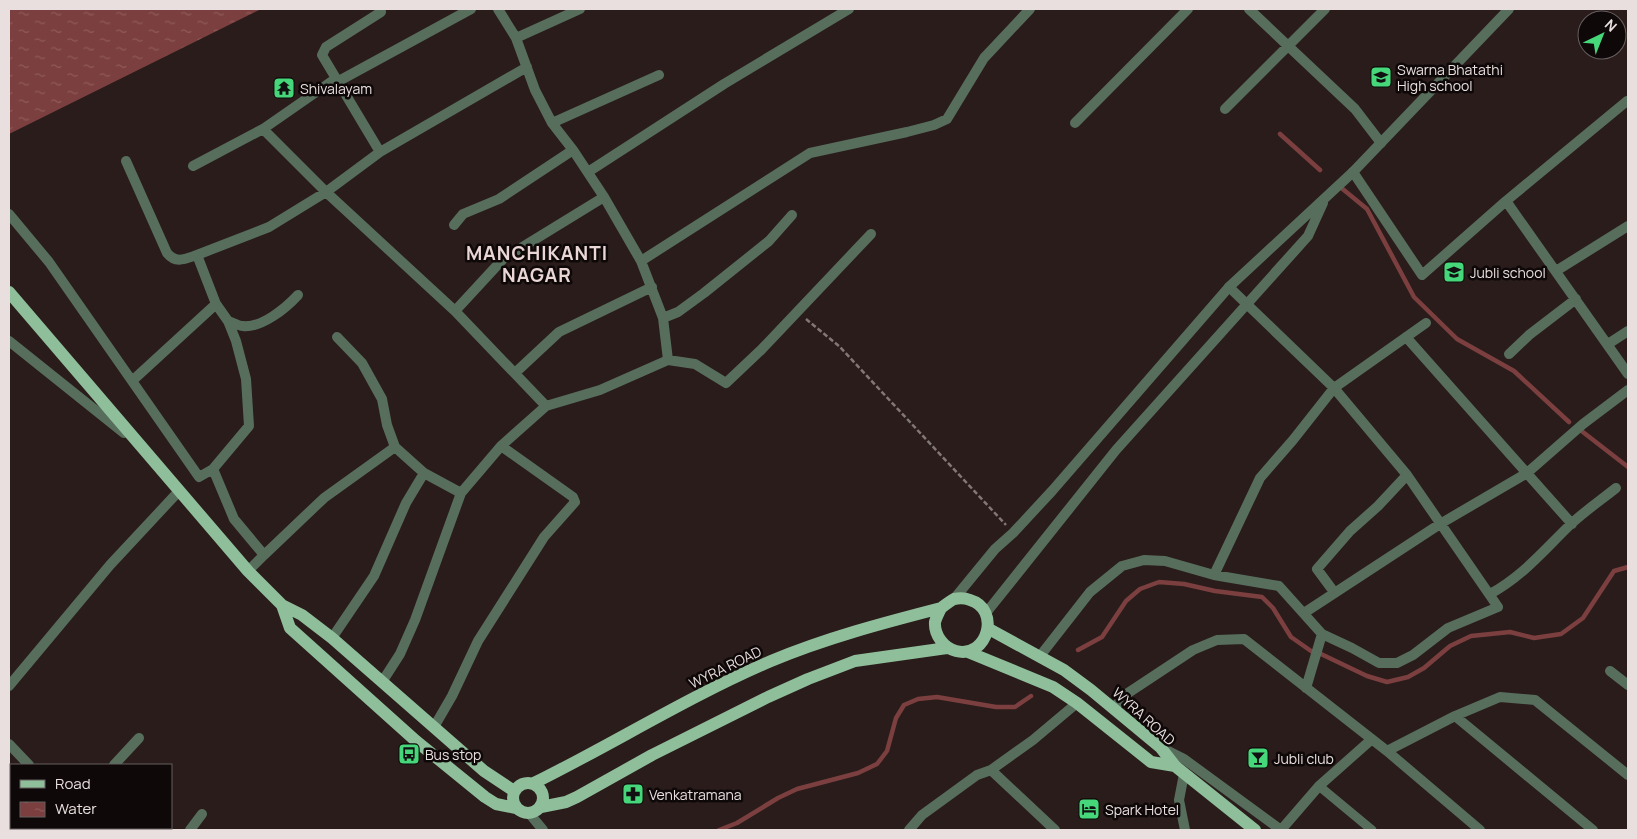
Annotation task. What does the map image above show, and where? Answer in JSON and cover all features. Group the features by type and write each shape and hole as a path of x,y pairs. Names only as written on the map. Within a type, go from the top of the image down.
{"main road":[{"path":"9,292 248,571 282,605 302,615 332,638 484,771 514,791"},
{"path":"954,599 972,600 986,613 989,629 985,639 978,647 968,652"},
{"name":"WYRA ROAD","path":"534,783 708,691 769,662 844,634 941,608 954,599"},
{"path":"282,605 290,628 416,741 484,797 496,804 529,813 541,807 543,794 540,787 534,783 526,782 519,785 512,797 516,808"},
{"path":"941,608 935,622 937,637 948,648"},
{"name":"WYRA ROAD","path":"989,629 1064,670 1161,748 1179,770 1255,830"},
{"name":"WYRA ROAD","path":"541,807 566,802 577,797 652,755 808,679 855,662 948,648 958,652 968,652 1053,687 1077,703 1151,762 1179,770"}],"street":[{"path":"193,166 263,129 336,81 472,9"},
{"path":"498,9 516,38 535,90 552,123 588,172 641,260 663,318 668,360"},
{"path":"516,38 580,9"},
{"path":"588,172 724,84 849,9"},
{"path":"641,260 810,153 907,132 934,125 947,119 984,58 1030,9"},
{"path":"1074,123 1188,9"},
{"path":"1249,9 1356,110 1381,143"},
{"path":"1225,109 1325,9"},
{"path":"954,599 995,549 1013,533 1229,287 1352,172 1509,9"},
{"path":"380,152 323,58 323,51 381,12"},
{"path":"126,161 167,253 171,258 181,261 269,227 326,192 380,152 527,68"},
{"path":"552,123 659,75"},
{"path":"1352,172 1422,275 1506,201 1628,101"},
{"path":"263,129 326,192 455,310 546,406"},
{"path":"454,225 463,214 499,199 573,150"},
{"path":"455,310 503,259 604,197"},
{"path":"986,613 1116,450 1308,236 1326,197"},
{"path":"1506,201 1628,374"},
{"path":"9,214 49,262 199,477 213,469 249,426 246,379 236,341 228,321 216,304 197,255"},
{"path":"663,318 678,312 704,293 769,240 792,215"},
{"path":"1556,271 1628,226"},
{"path":"382,682 400,654 415,620 461,493 501,446 546,406 600,390 668,360 695,364 726,382 797,312 871,234"},
{"path":"514,373 559,332 652,287"},
{"path":"1040,656 1090,592 1122,566 1144,560 1165,561 1214,575 1279,586 1304,613 1321,638 1379,663 1397,663 1412,655 1448,628 1498,607 1407,475 1334,388 1229,287"},
{"path":"228,321 243,326 255,325 271,318 298,294"},
{"path":"1509,354 1529,335 1576,299"},
{"path":"132,381 216,304"},
{"path":"1214,575 1260,478 1334,388 1426,323"},
{"path":"1608,344 1628,331"},
{"path":"337,337 362,363 382,398 386,425 394,447 424,473 461,493"},
{"path":"1406,337 1572,524"},
{"path":"9,342 139,444"},
{"path":"1304,613 1440,524 1527,473 1583,424 1628,390"},
{"path":"434,727 488,625 544,537 575,502 573,497 501,446"},
{"path":"248,571 324,498 394,447"},
{"path":"213,469 234,519 264,555"},
{"path":"332,638 374,576 406,503 424,473"},
{"path":"1334,592 1317,569 1350,531 1378,506 1407,475"},
{"path":"1490,594 1508,584 1530,566 1572,524 1616,488"},
{"path":"9,686 110,566 179,491"},
{"path":"1306,688 1321,638"},
{"path":"1113,708 1128,693 1193,650 1217,640 1244,639 1387,751 1480,830"},
{"path":"1610,671 1628,685"},
{"path":"1387,751 1454,716 1500,697 1535,700 1628,775"},
{"path":"909,830 922,815 977,775 991,770 1033,740 1077,703"},
{"path":"1454,716 1593,830"},
{"path":"115,764 140,738"},
{"path":"1161,748 1184,759 1281,830 1319,786 1372,739"},
{"path":"9,744 28,764"},
{"path":"991,770 1055,830"},
{"path":"1179,770 1180,800 1185,830"},
{"path":"529,813 543,830"},
{"path":"190,830 202,814"}],"lane":[{"path":"1319,786 1372,830"}],"path":[{"path":"797,312 839,346 1013,533"}],"water":[{"path":"9,9 261,9 9,134"}],"waterway":[{"path":"1280,134 1320,170"},
{"path":"1339,186 1367,209 1414,297 1457,339 1514,371 1569,422"},
{"path":"1579,429 1628,467"},
{"path":"1078,650 1102,637 1126,601 1140,589 1159,582 1184,584 1215,591 1262,597 1273,608 1291,637 1311,651 1367,676 1387,682 1408,677 1424,668 1450,646 1471,636 1510,632 1534,638 1561,634 1583,618 1614,571 1628,567"},
{"path":"719,830 737,823 778,798 797,789 858,773 877,764 887,751 896,718 904,705 918,699 937,697 996,707 1015,707 1031,696"}],"place":[{"name":"Swarna Bhatathi High school","path":"1381,77"},
{"name":"Shivalayam","path":"284,88"},
{"name":"Jubli school","path":"1454,272"},
{"name":"Bus stop","path":"409,754"},
{"name":"Jubli club","path":"1258,758"},
{"name":"Venkatramana","path":"633,794"},
{"name":"Spark Hotel","path":"1089,809"}],"district":[{"name":"MANCHIKANTI NAGAR","path":"537,264"}]}
